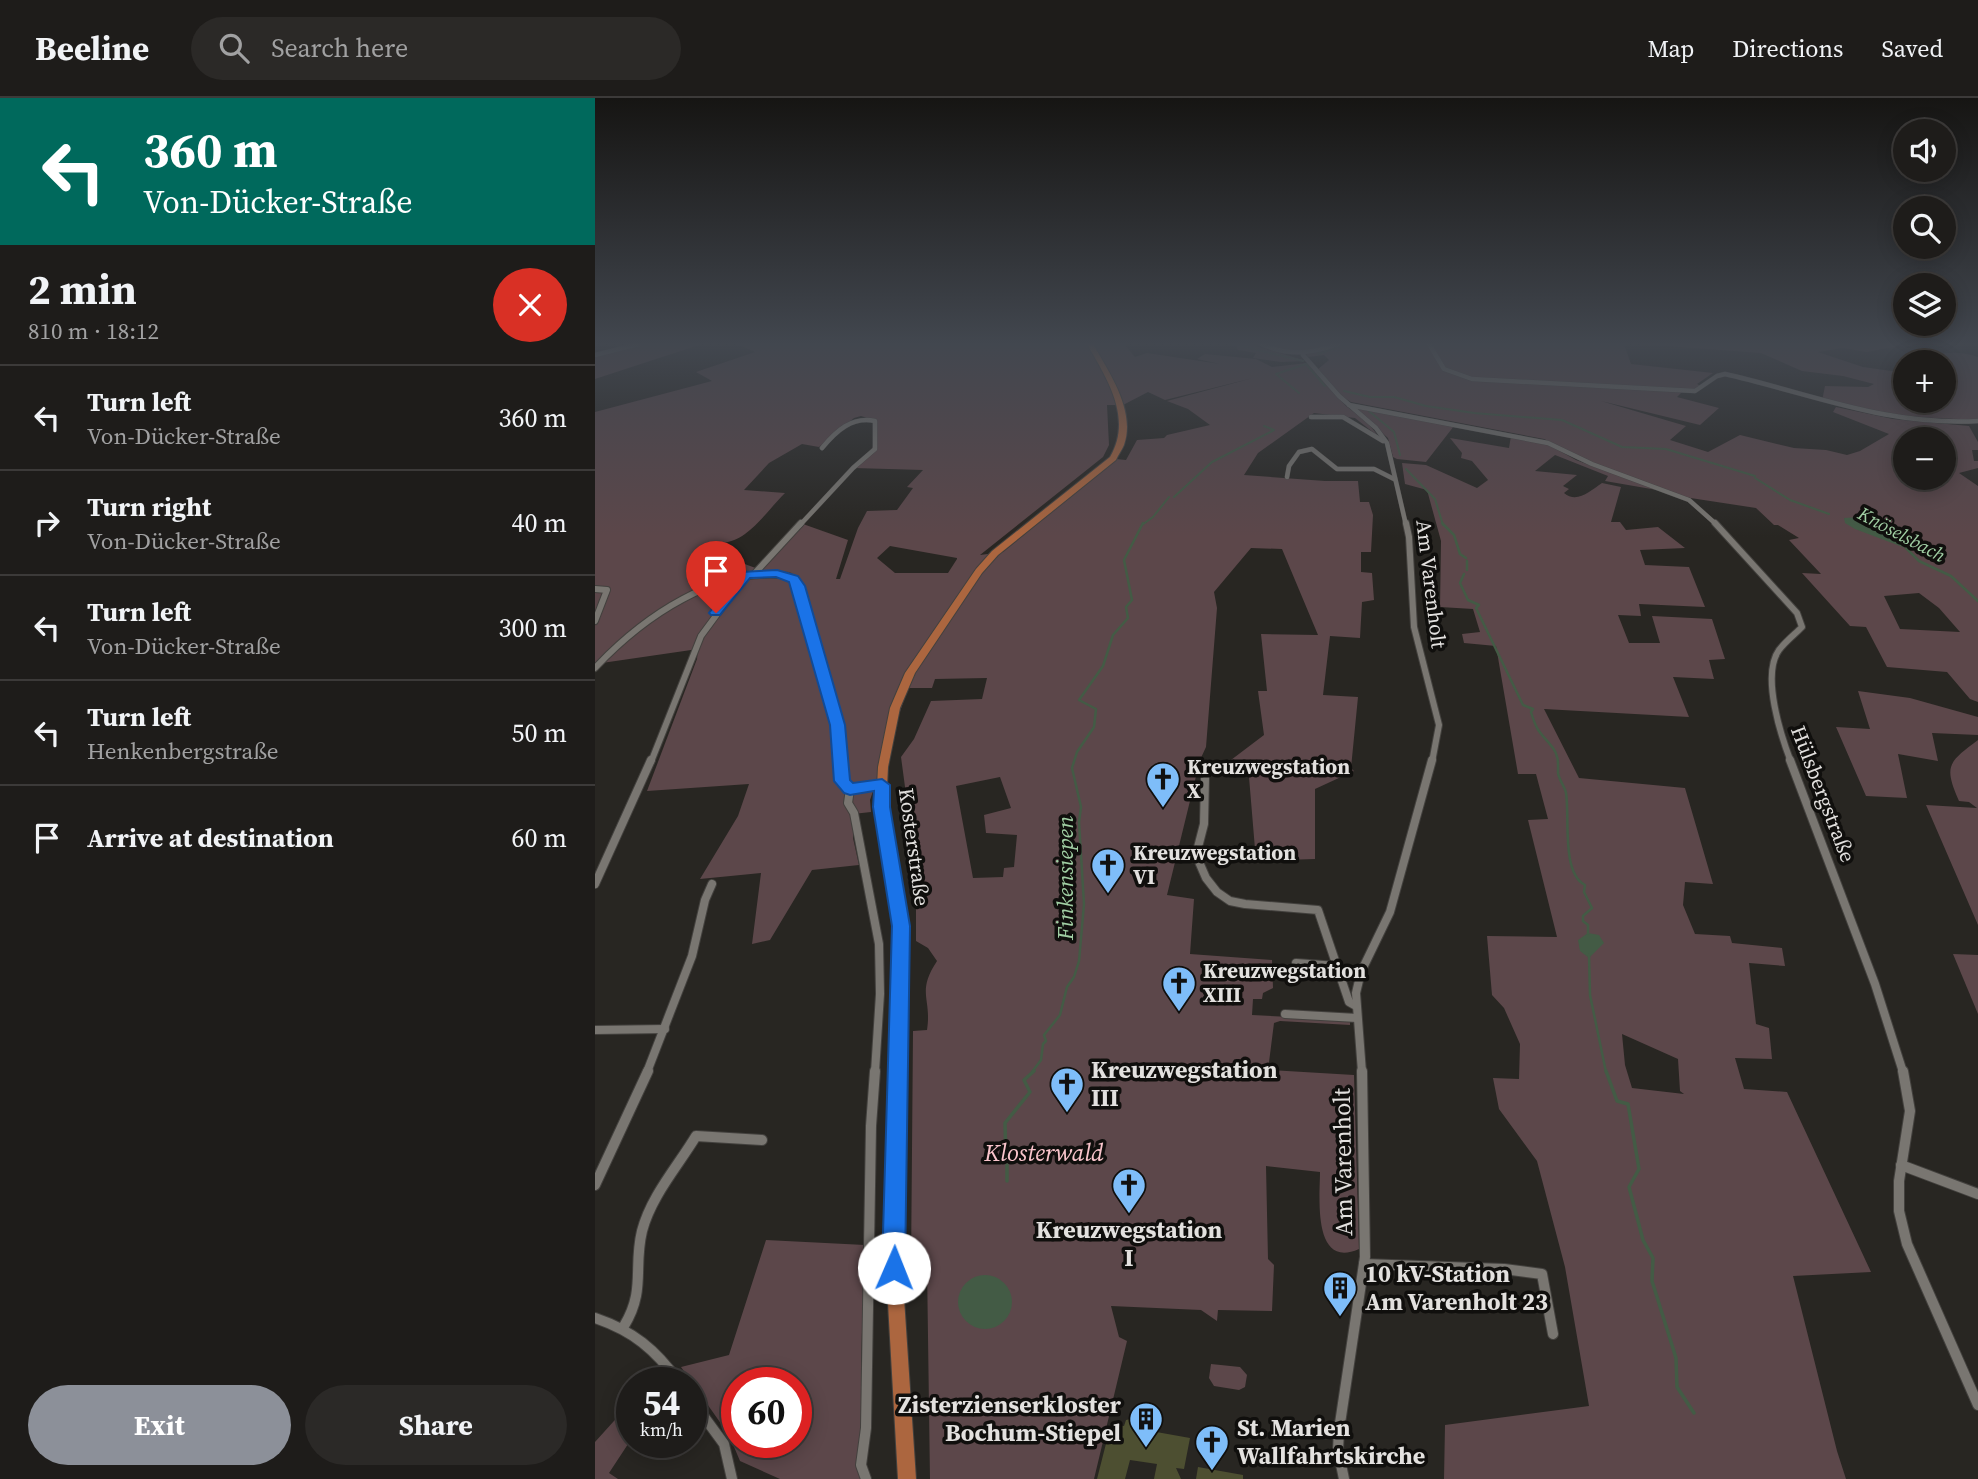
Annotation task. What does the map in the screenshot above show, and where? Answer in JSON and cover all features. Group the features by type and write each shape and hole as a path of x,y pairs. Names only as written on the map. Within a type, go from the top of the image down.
{"main road":[{"name":"Kosterstraße","path":"907,1479 894,1268 901,926 881,807 887,747 899,697 917,662 979,571 995,553 1114,458 1122,447 1123,429 1118,408"}],"street":[{"path":"1353,408 1376,428 1387,443"},
{"name":"Hülsbergstraße","path":"1367,408 1548,443 1592,464 1689,500 1702,509 1797,613 1802,627 1779,651 1772,665 1776,722 1875,984 1906,1082 1910,1111 1901,1165 1899,1210 1907,1244 1978,1405"},
{"path":"1849,408 1892,418 1978,421"},
{"path":"1311,417 1345,417 1355,420 1387,443"},
{"path":"595,884 647,771 701,636 750,574 852,469 875,449 875,421 865,419 849,422 822,448"},
{"name":"Am Varenholt","path":"1344,1479 1338,1450 1339,1430 1364,1264 1363,1084 1356,1006 1361,972 1390,912 1439,734 1432,695 1413,627 1409,537 1387,443"},
{"path":"1287,477 1289,466 1299,452 1313,449 1323,453 1337,469 1374,469 1394,479"},
{"path":"596,665 663,613 714,586 750,574 784,574 798,586 838,725 842,781 850,789"},
{"path":"595,589 607,590 595,621"},
{"name":"Am Varenholt","path":"1205,778 1204,824 1196,855 1216,893 1230,901 1318,910 1349,1002 1356,1006"},
{"path":"850,789 882,785"},
{"path":"850,789 848,803 854,813 879,944 880,994 871,1126 866,1428 862,1465 866,1479"},
{"path":"595,1185 640,1096 697,941 706,893 712,884"},
{"path":"1296,963 1337,966"},
{"path":"1285,1014 1357,1018"},
{"path":"595,1030 665,1029"},
{"path":"624,1326 639,1301 641,1243 645,1222 696,1136 762,1140"},
{"path":"1901,1165 1978,1194"},
{"name":"Am Varenholt","path":"1364,1264 1504,1269 1542,1274 1553,1334"},
{"path":"595,1318 624,1326 643,1339 668,1367"},
{"path":"707,1422 723,1444 732,1479"}],"green space":[{"name":"Klosterwald","path":"608,408 1107,408 1109,445 1103,457 980,555 1003,552 1116,459 1126,460 1137,440 1164,438 1210,425 1187,408 1349,408 1368,423 1379,437 1355,418 1314,413 1258,453 1244,475 1358,481 1360,502 1369,502 1373,515 1371,552 1361,552 1361,572 1372,573 1374,600 1362,602 1360,638 1330,636 1323,695 1358,697 1351,768 1354,771 1315,789 1315,859 1256,861 1248,765 1227,763 1264,735 1258,691 1267,691 1261,634 1318,635 1282,549 1251,548 1214,592 1217,608 1206,747 1200,760 1167,895 1194,899 1190,954 1272,960 1273,988 1263,993 1262,999 1253,999 1252,1015 1350,1020 1350,1025 1280,1021 1274,1023 1268,1070 1354,1075 1359,1249 1344,1253 1333,1249 1326,1240 1320,1212 1320,1172 1266,1166 1268,1259 1274,1265 1272,1311 1218,1310 1217,1321 1201,1310 1111,1306 1119,1337 1127,1341 1094,1479 930,1479 927,1265 911,1266 913,1031 927,1030 927,981 937,961 928,948 916,941 916,869 901,757 914,739 931,701 982,699 987,678 935,679 932,688 908,688 870,800 871,812 853,814 853,838 859,865 812,870 770,940 752,944 761,873 700,879 738,816 749,784 647,791 697,659 698,649 595,664 595,412","holes":["861,416 877,421 875,437 866,457 854,468 923,470 907,487 913,488 897,510 867,511 840,579 836,579 848,540 803,524 761,570 742,563 721,560 717,564 697,561 707,550 745,534 785,493 744,490 769,463 802,444 819,447 854,418","890,546 957,558 957,559 948,573 895,573 877,558","1000,777 1011,808 984,815 986,833 1017,835 1014,867 1004,868 1003,877 973,878 956,786"]},
{"path":"1362,408 1454,426 1426,462 1397,459 1393,457 1388,438 1357,410"},
{"path":"1385,408 1626,408 1686,426 1670,440 1708,452 1740,435 1794,448 1826,450 1847,455 1860,451 1889,434 1833,412 1835,408 1893,419 1969,426 1978,442 1978,450 1972,450 1974,461 1978,461 1978,468 1959,473 1978,486 1978,702 1970,699 1947,672 1887,667 1866,627 1850,626 1802,573 1821,574 1789,540 1799,538 1774,525 1756,508 1684,497 1594,463 1544,439","holes":["1919,593 1939,608 1960,632 1900,629 1884,596"]},
{"path":"1632,408 1719,408 1700,425"},
{"path":"1855,408 1893,408 1893,413 1956,413 1956,408 1978,408 1978,420 1889,416"},
{"path":"1511,436 1549,445 1576,460 1657,490 1605,481 1608,476 1555,455 1535,471 1577,475 1563,486 1569,489 1564,493 1574,497 1583,495 1602,483 1621,487 1611,522 1620,522 1626,530 1658,527 1685,548 1640,550 1645,565 1689,567 1705,607 1639,604 1641,616 1618,615 1629,643 1660,643 1652,616 1712,619 1725,659 1709,660 1714,679 1673,677 1689,717 1544,709 1579,778 1685,788 1713,884 1685,882 1683,905 1695,934 1730,936 1732,943 1782,948 1785,966 1749,963 1756,1024 1769,1028 1772,1059 1735,1058 1744,1089 1787,1092 1871,1272 1793,1276 1846,1479 1444,1479 1445,1425 1589,1406 1565,1267 1537,1161 1499,1109 1493,1078 1519,1079 1520,1044 1504,1008 1492,995 1487,936 1557,937 1528,820 1548,819 1536,774 1518,774 1496,646 1464,643 1462,634 1480,632 1473,609 1440,607 1441,541 1427,490 1405,484 1402,463 1426,465 1477,488 1488,480 1472,461 1461,458 1462,453 1450,438 1509,448","holes":["1622,1034 1678,1059 1680,1091 1684,1094 1632,1088 1625,1065"]},
{"path":"1858,691 1910,698 1978,717 1978,735 1932,733 1938,761 1898,754 1907,798 1866,796 1836,727 1870,729"},
{"path":"1978,740 1978,925 1926,805 1977,808 1969,802 1959,801 1950,772 1955,759"},
{"path":"1953,954 1978,955 1978,1014"},
{"path":"766,1240 865,1245 861,1362 862,1479 780,1479 740,1461 739,1458 812,1458 812,1367 721,1367 721,1424 707,1404 707,1367 681,1367 729,1355"},
{"path":"1211,1364 1240,1367 1247,1375 1245,1387 1239,1390 1214,1386 1209,1378"},
{"path":"616,1419 616,1458 619,1458 609,1473 618,1479 595,1479 595,1442"}],"shaded area":[{"path":"1860,517 1900,539 1908,549 1845,523 1844,518"},
{"path":"1588,933 1599,935 1604,943 1589,958 1580,951 1578,940"},
{"path":"985,1275 1004,1283 1012,1302 1004,1321 985,1329 966,1321 958,1302 966,1283"}],"building":[{"name":"Zisterzienserkloster Bochum-Stiepel","path":"1131,1419 1134,1428 1190,1438 1184,1469 1176,1468 1181,1479 1154,1479 1157,1464 1130,1460 1125,1479 1097,1479 1111,1424 1124,1426 1126,1420"},
{"name":"St. Marien Wallfahrtskirche","path":"1198,1467 1243,1475 1243,1479 1196,1479"}],"waterway":[{"name":"Knöselsbach","path":"1443,408 1562,420 1622,447 1666,449 1755,476"},
{"path":"1369,411 1394,432 1400,455"},
{"name":"Finkensiepen","path":"1174,497 1212,462 1274,430 1264,426"},
{"path":"1406,469 1435,499 1443,524"},
{"name":"Knöselsbach","path":"1755,478 1790,500 1829,514"},
{"name":"Finkensiepen","path":"1142,525 1153,517 1169,497"},
{"name":"Finkensiepen","path":"1032,1072 1041,1060 1043,1044 1046,1041 1044,1035 1060,1015 1067,987 1074,977 1079,961 1084,904 1079,822 1081,807 1072,768 1077,752 1094,727 1096,709 1079,700 1103,666 1113,635 1128,618 1126,607 1132,600 1124,560 1143,523"},
{"path":"1443,524 1454,535 1460,554 1466,558"},
{"name":"Knöselsbach","path":"1906,548 1919,561 1951,576 1978,601"},
{"path":"1467,561 1467,570"},
{"path":"1464,574 1460,583 1468,600 1479,605 1476,608 1523,705 1533,709 1531,712 1538,729 1556,754 1559,776 1566,793 1569,857 1577,879 1585,885 1584,892 1592,908 1583,916 1583,921 1588,925 1588,934"},
{"path":"1589,955 1590,995 1606,1072"},
{"name":"Finkensiepen","path":"1006,1159 1005,1123 1030,1092 1024,1080 1034,1071"},
{"path":"1606,1071 1617,1101 1628,1104 1639,1169 1629,1187 1643,1240 1653,1258 1652,1281 1676,1358 1677,1387 1694,1413"},
{"name":"Finkensiepen","path":"1007,1165 1007,1181"}],"place":[{"name":"Kreuzwegstation X","path":"1163,809"},
{"name":"Kreuzwegstation VI","path":"1108,895"},
{"name":"Kreuzwegstation XIII","path":"1179,1013"},
{"name":"Kreuzwegstation III","path":"1067,1114"},
{"name":"Kreuzwegstation I","path":"1129,1215"},
{"name":"10 kV-Station Am Varenholt 23","path":"1340,1318"},
{"name":"Zisterzienserkloster Bochum-Stiepel","path":"1146,1449"},
{"name":"St. Marien Wallfahrtskirche","path":"1212,1472"}],"route":[{"path":"716,613 746,575 777,573 793,579 798,586 838,725 842,781 850,789 882,785 881,807 901,926 894,1268"}]}
